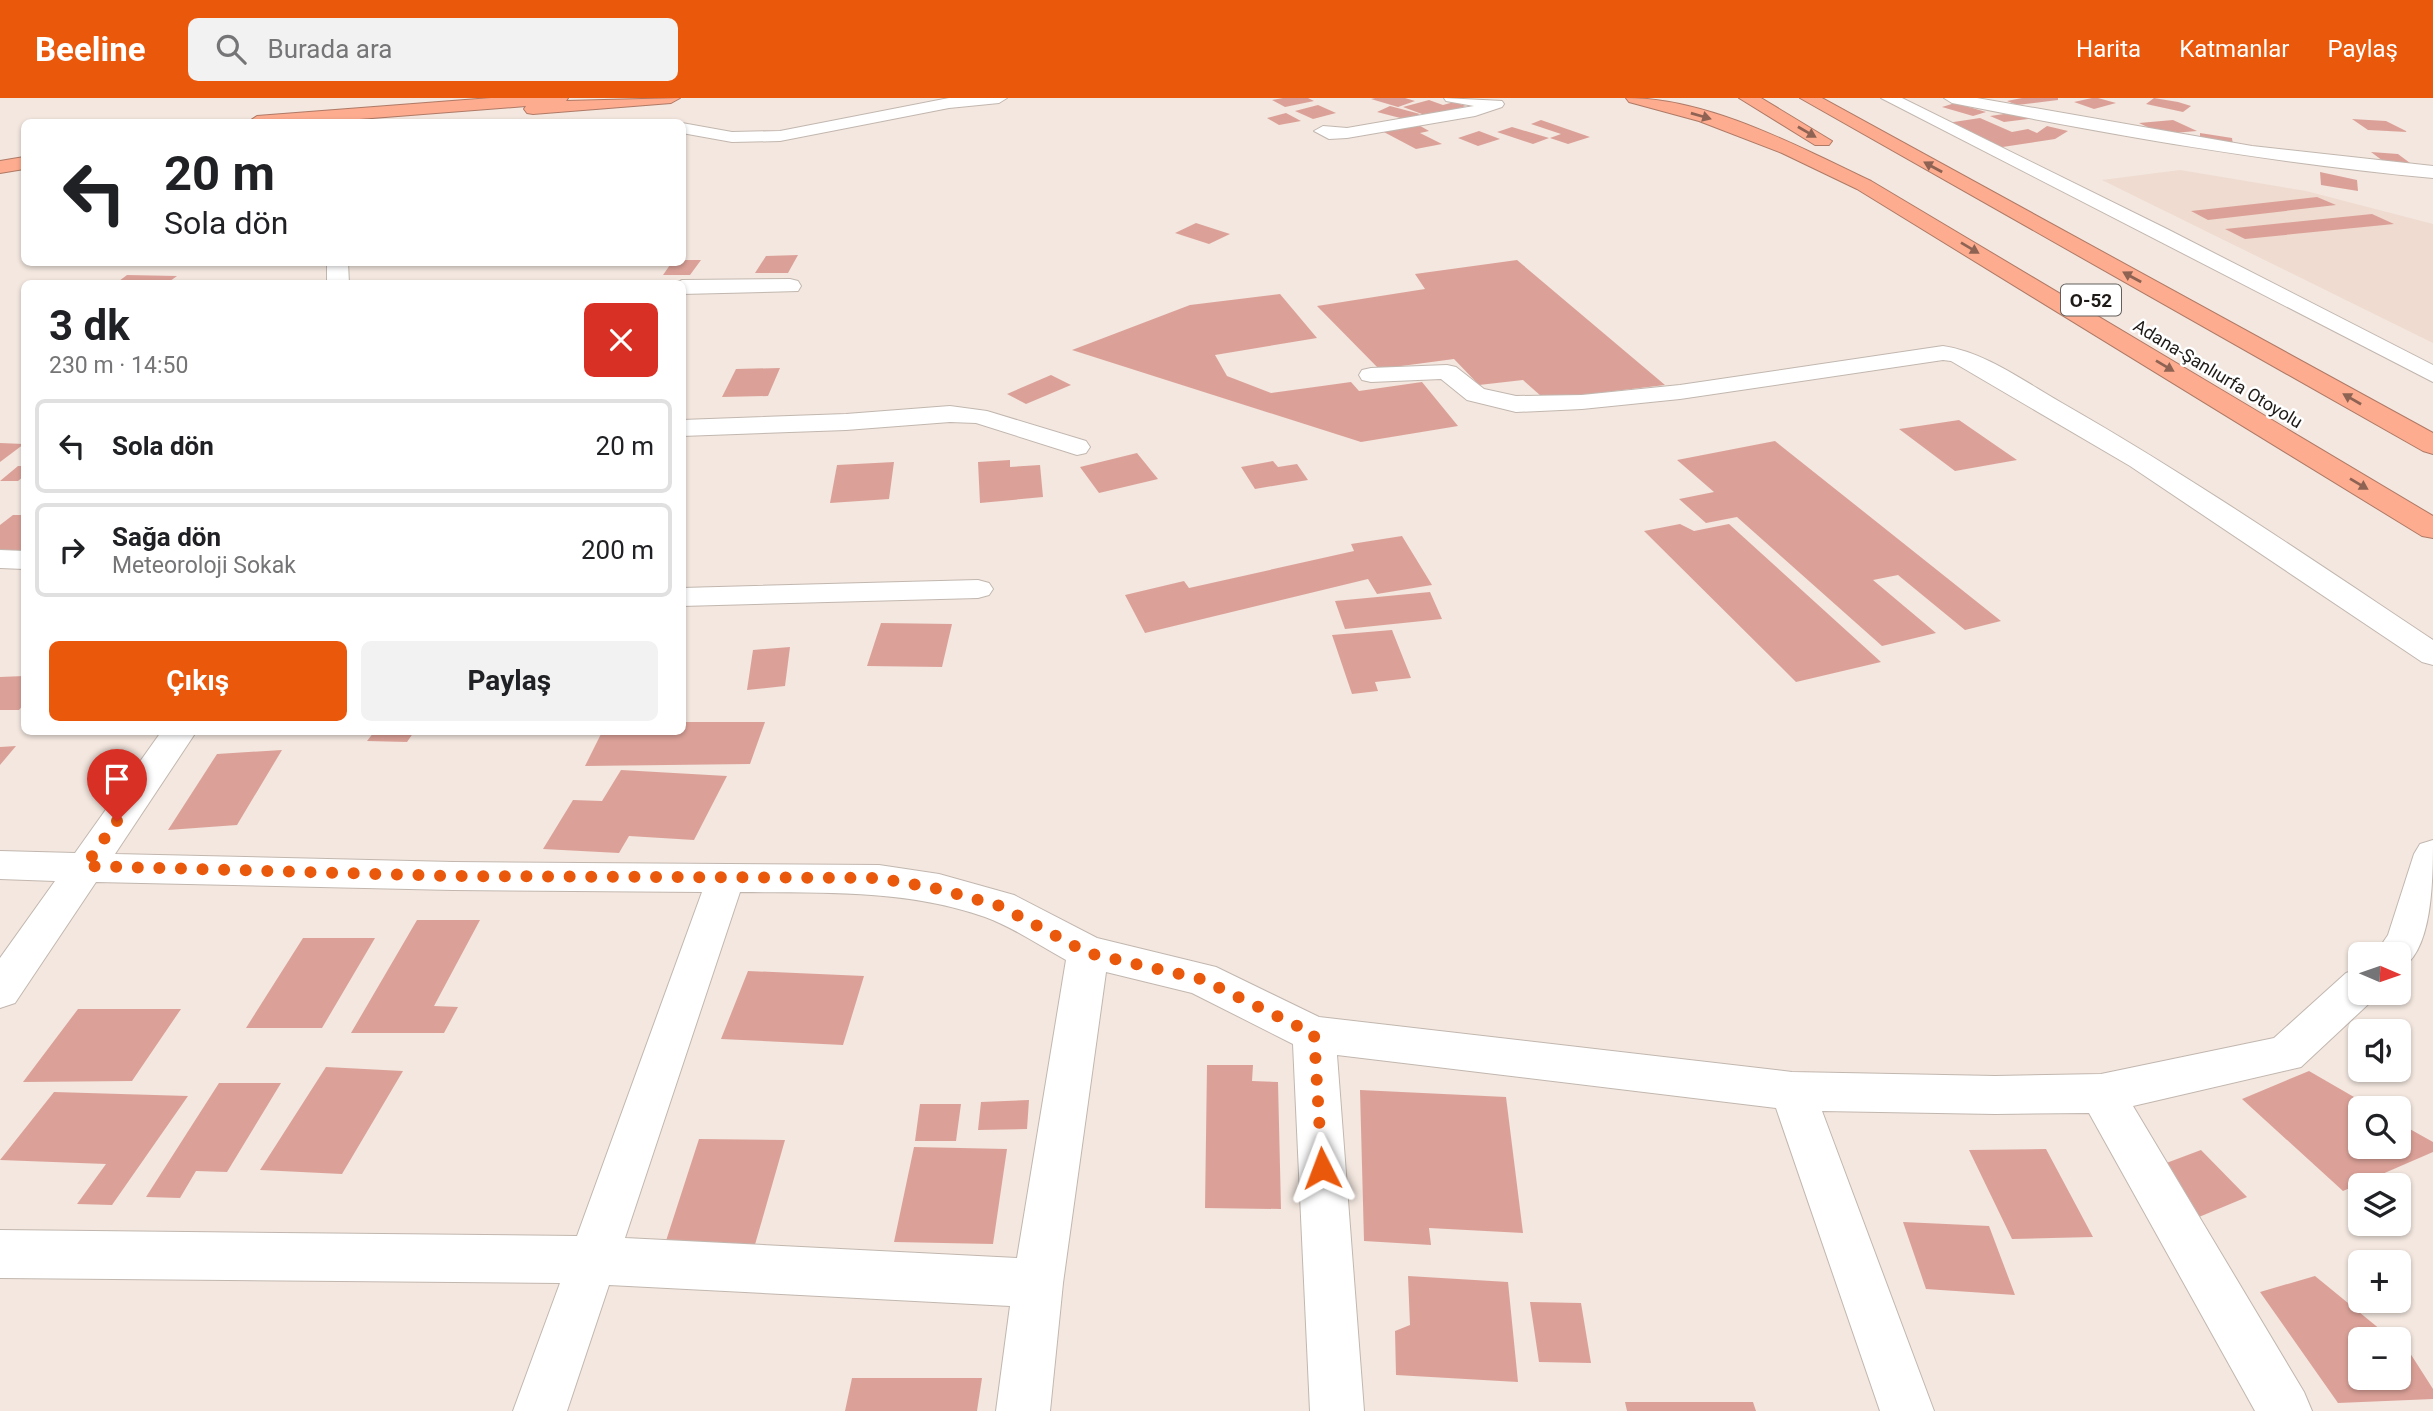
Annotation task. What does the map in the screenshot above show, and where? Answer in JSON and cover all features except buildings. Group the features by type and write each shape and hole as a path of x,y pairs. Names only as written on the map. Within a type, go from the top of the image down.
{"highway":[{"path":"295,119 559,98"},
{"path":"420,119 671,98"},
{"path":"1635,98 1706,117 1789,149 1864,185 2433,529"},
{"name":"Adana-Şanlıurfa Otoyolu","path":"1748,98 2433,503"},
{"name":"Adana-Şanlıurfa Otoyolu","path":"1809,98 2433,445"},
{"path":"0,152 21,149"},
{"path":"0,167 21,164"}],"street":[{"path":"686,129 732,137 780,136 949,103 999,98"},
{"path":"1323,131 1329,134 1346,133 1475,111 1496,104 1452,98"},
{"path":"1889,98 2160,233 2433,375"},
{"path":"1952,98 2087,125 2256,152 2433,172"},
{"path":"686,287 790,286"},
{"path":"1371,375 1447,372 1476,395 1516,404 1681,392 1943,353 1957,355 2052,406 2260,538 2433,654"},
{"path":"686,428 846,422 950,414 978,416 1077,447"},
{"path":"0,559 21,560"},
{"path":"686,597 978,589"},
{"path":"0,991 177,735"},
{"path":"2406,942 2433,854"},
{"path":"0,866 453,876 878,878 939,889 1000,906 1088,953 1201,979 1314,1034 1792,1091 1995,1095 2101,1093 2286,1054 2348,997"},
{"path":"540,1411 726,877"},
{"path":"1023,1411 1038,1283 1088,953"},
{"path":"1314,1034 1337,1411"},
{"path":"1792,1091 1907,1411"},
{"path":"2101,1093 2284,1411"},
{"path":"0,1254 593,1260 1038,1283"}],"shaded area":[{"path":"2180,170 2306,191 2433,224 2433,343 2102,180"}],"route":[{"path":"117,821 85,866 453,876 878,878 939,889 1000,906 1088,953 1201,979 1314,1034 1322,1168"}]}
